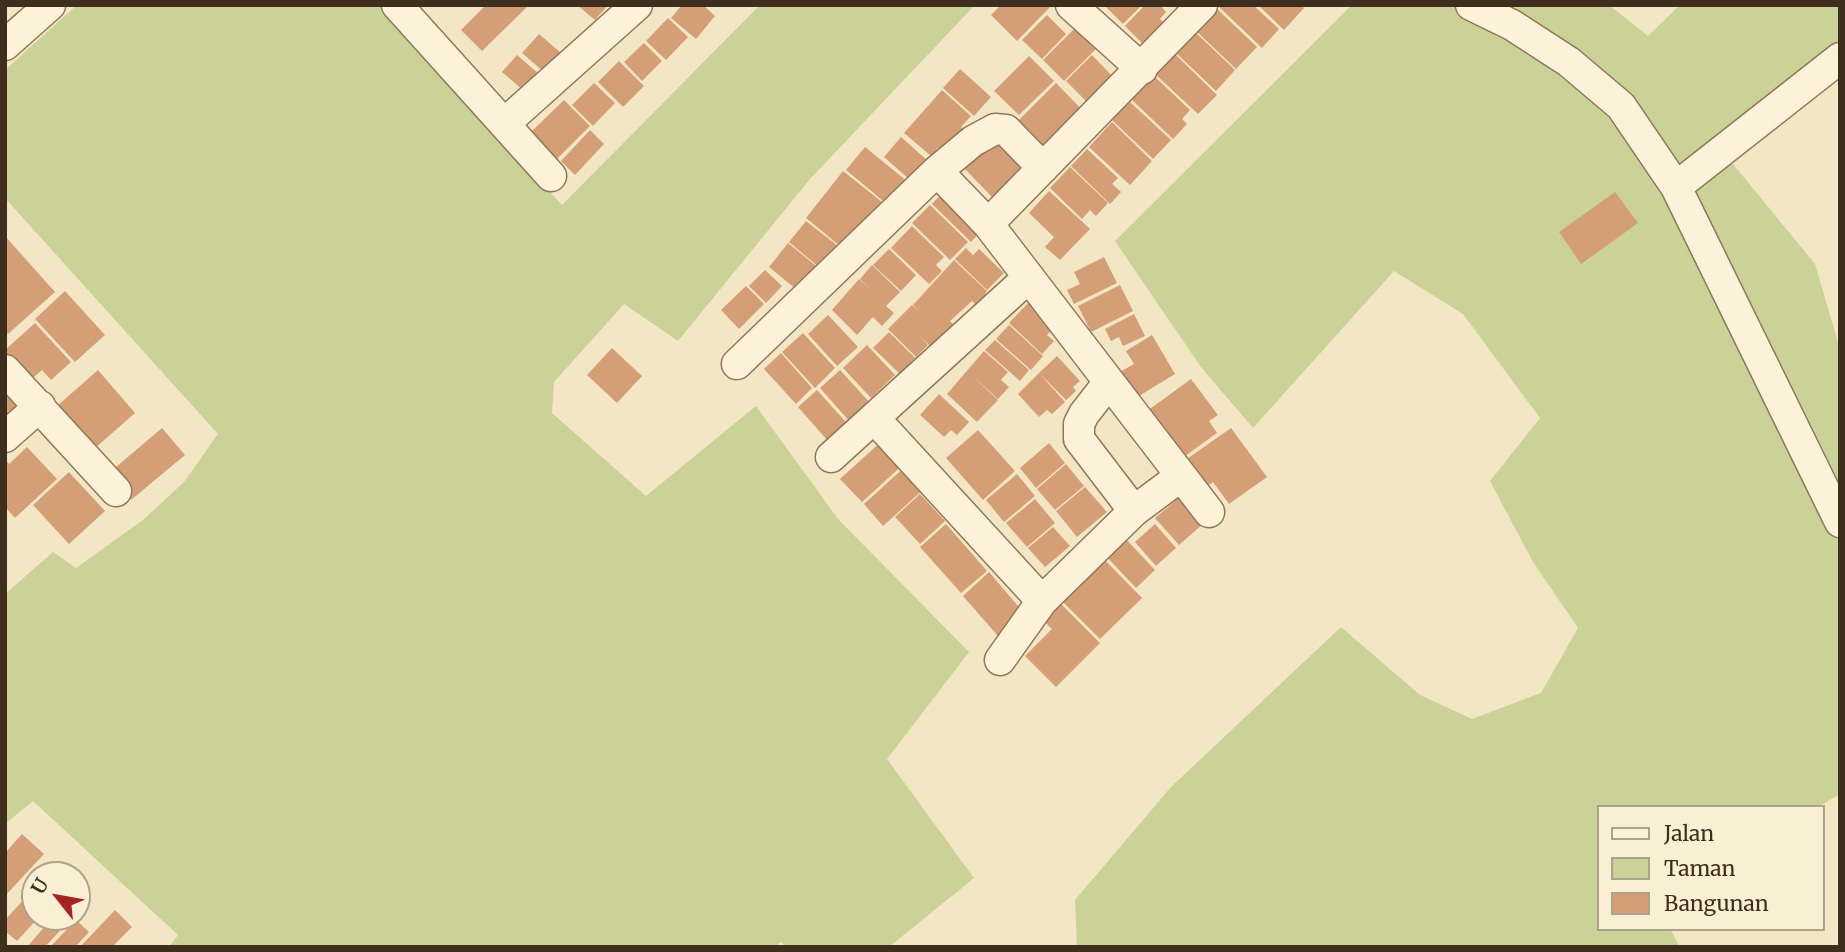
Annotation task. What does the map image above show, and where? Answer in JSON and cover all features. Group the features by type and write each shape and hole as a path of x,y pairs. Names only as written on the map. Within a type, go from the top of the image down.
{"street":[{"path":"397,5 551,176"},
{"path":"504,124 637,5"},
{"path":"1071,5 1142,69"},
{"path":"988,224 1202,5"},
{"path":"1471,5 1512,25 1569,62 1621,106 1676,187 1840,522"},
{"path":"5,46 40,8"},
{"path":"1676,187 1840,58"},
{"path":"737,364 937,172 973,141 995,129 1006,130 1043,168"},
{"path":"937,172 988,224 1209,512"},
{"path":"831,457 1029,277"},
{"path":"5,370 116,491"},
{"path":"1109,382 1084,414 1079,424 1079,439 1135,511"},
{"path":"5,437 40,407"},
{"path":"874,418 1042,601"},
{"path":"1000,660 1042,601 1135,511 1181,476"}],"green space":[{"path":"77,5 379,5 562,205 760,5 975,5 810,179 678,341 624,304 554,382 552,413 646,496 756,406 838,519 969,652 887,759 974,878 889,947 786,947 781,942 775,947 169,947 178,935 33,801 5,824 5,594 53,552 76,568 143,520 184,482 218,434 5,198 5,70"},
{"path":"1352,5 1609,5 1648,36 1680,5 1840,5 1840,40 1715,142 1815,264 1840,349 1840,794 1821,805 1596,805 1596,931 1671,931 1680,947 1077,947 1075,900 1171,787 1341,627 1420,695 1472,719 1541,693 1578,628 1533,562 1490,481 1540,418 1463,314 1394,271 1253,428 1201,367 1115,241"}],"building":[{"path":"486,5 529,5 482,51 461,30"},
{"path":"577,5 608,5 595,20"},
{"path":"682,5 703,5 715,16 696,39 671,18"},
{"path":"1001,5 1052,5 1017,41 991,15"},
{"path":"1104,5 1142,5 1123,24"},
{"path":"1145,5 1160,5 1166,12 1160,19 1169,28 1148,49 1125,26"},
{"path":"1217,5 1253,5 1279,29 1262,48"},
{"path":"1258,5 1301,5 1304,8 1284,30"},
{"path":"1214,6 1257,47 1236,69 1193,28"},
{"path":"1047,15 1066,34 1042,59 1022,40"},
{"path":"668,18 688,37 666,60 646,41"},
{"path":"1081,22 1102,43 1064,81 1043,60"},
{"path":"1193,30 1235,70 1216,91 1174,51"},
{"path":"539,34 561,53 544,72 522,53"},
{"path":"644,43 662,61 642,81 624,62"},
{"path":"1173,52 1217,95 1198,114 1154,73"},
{"path":"517,55 539,74 524,91 502,72"},
{"path":"1092,55 1114,78 1088,103 1066,81"},
{"path":"1029,56 1054,81 1019,115 994,91"},
{"path":"619,61 644,86 623,107 598,82"},
{"path":"960,69 991,97 974,116 943,88"},
{"path":"1153,75 1190,110 1182,119 1187,124 1173,139 1131,99"},
{"path":"594,83 615,103 593,126 572,105"},
{"path":"1056,83 1087,115 1050,152 1019,120"},
{"path":"942,90 971,116 961,127 968,133 943,152 938,148 931,156 904,133"},
{"path":"564,100 590,126 557,159 531,132"},
{"path":"1130,102 1171,140 1153,159 1112,120"},
{"path":"1112,122 1152,161 1130,185 1089,147"},
{"path":"590,130 604,144 575,175 561,161"},
{"path":"999,134 1028,163 993,198 964,168"},
{"path":"901,137 928,161 910,180 884,157"},
{"path":"865,147 913,186 894,210 846,170"},
{"path":"1087,149 1118,178 1112,184 1121,192 1110,204 1071,166"},
{"path":"1070,167 1108,203 1096,216 1090,210 1082,219 1050,188"},
{"path":"843,171 882,202 840,246 806,218"},
{"path":"948,187 987,225 971,242 932,204"},
{"path":"1049,191 1090,229 1060,260 1045,247 1054,237 1029,213"},
{"path":"1615,192 1638,223 1581,264 1559,232"},
{"path":"930,205 968,242 950,260 912,223"},
{"path":"806,221 838,246 820,268 789,242"},
{"path":"912,226 944,257 936,265 942,271 929,284 891,248"},
{"path":"5,236 55,292 8,334 5,331"},
{"path":"788,243 821,270 802,294 769,267"},
{"path":"966,248 973,255 979,249 1004,273 987,290 955,259"},
{"path":"889,249 916,275 901,291 873,265"},
{"path":"1104,257 1117,283 1074,304 1067,290 1080,284 1074,272"},
{"path":"954,260 987,291 985,294 992,301 983,311 972,301 950,321 953,324 930,346 918,334 928,345 916,357 888,329 912,305 920,312 913,305"},
{"path":"872,265 900,292 886,306 894,313 882,326 873,317 857,335 832,310 859,279 871,289 860,279"},
{"path":"765,270 782,286 766,303 749,286"},
{"path":"1120,285 1133,311 1091,332 1078,306"},
{"path":"746,286 764,304 739,329 721,310"},
{"path":"65,291 105,335 75,362 35,319"},
{"path":"1030,301 1055,326 1047,335 1054,341 1042,354 1009,323"},
{"path":"1134,314 1145,336 1123,346 1119,337 1111,341 1105,329"},
{"path":"828,315 858,347 837,366 808,334"},
{"path":"35,323 71,362 51,380 42,370 28,382 5,357 5,350"},
{"path":"1009,325 1043,356 1031,370 996,339"},
{"path":"889,332 915,358 900,374 873,348"},
{"path":"803,333 835,368 815,388 782,352"},
{"path":"1152,335 1175,374 1134,399 1118,373 1134,364 1126,351"},
{"path":"995,340 1029,370 1020,381 985,350"},
{"path":"867,345 895,375 871,398 843,368"},
{"path":"612,348 642,376 617,403 587,375"},
{"path":"984,351 1008,372 1001,380 1009,387 998,399 970,374 998,400 977,422 947,394"},
{"path":"781,353 812,388 796,404 764,369"},
{"path":"1057,356 1080,381 1073,387 1076,391 1066,400 1039,373"},
{"path":"98,370 135,413 94,449 57,406"},
{"path":"840,370 871,404 850,422 820,388"},
{"path":"1039,373 1065,402 1052,414 1047,410 1039,417 1018,394"},
{"path":"1191,379 1218,415 1209,421 1217,433 1181,459 1147,411"},
{"path":"5,381 25,402 5,421"},
{"path":"817,390 854,431 835,449 798,407"},
{"path":"939,394 969,422 957,435 951,430 944,437 920,415"},
{"path":"162,428 185,455 131,500 109,473"},
{"path":"1231,428 1267,477 1229,504 1213,482 1204,488 1184,461"},
{"path":"978,430 1015,471 983,500 946,458"},
{"path":"885,438 906,462 862,502 840,479"},
{"path":"1049,443 1065,463 1036,488 1020,468"},
{"path":"27,447 57,479 15,518 5,507 5,460 9,464"},
{"path":"908,464 927,486 883,526 864,504"},
{"path":"1066,464 1084,486 1055,510 1037,489"},
{"path":"69,472 105,511 69,544 33,505"},
{"path":"1017,474 1035,496 1004,522 986,500"},
{"path":"1085,487 1107,512 1077,537 1056,511"},
{"path":"920,494 945,521 920,544 895,517"},
{"path":"1181,496 1204,523 1179,545 1155,518"},
{"path":"1035,499 1055,523 1027,547 1006,523"},
{"path":"946,524 987,571 961,593 920,547"},
{"path":"1155,524 1176,548 1156,566 1135,542"},
{"path":"1053,527 1070,546 1045,567 1028,548"},
{"path":"1123,536 1155,570 1136,588 1104,554"},
{"path":"1100,555 1142,598 1100,639 1058,597"},
{"path":"989,572 1024,613 998,636 963,596"},
{"path":"1059,602 1100,643 1056,687 1025,656 1052,629 1042,619"},
{"path":"22,834 44,854 38,861 21,861 21,879 5,896 5,853"},
{"path":"21,902 21,931 26,931 17,941 5,931 5,920"},
{"path":"115,910 132,927 112,947 80,947"},
{"path":"41,931 60,931 45,947 27,947"},
{"path":"65,931 89,932 75,947 50,947"}]}
